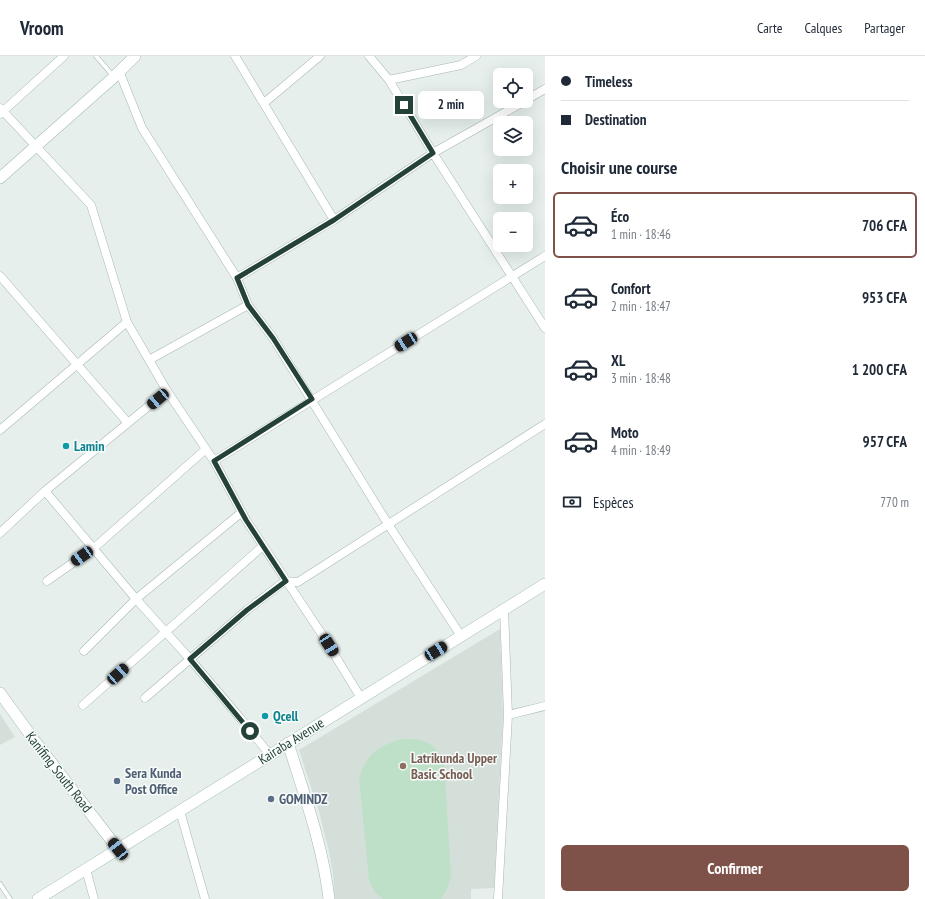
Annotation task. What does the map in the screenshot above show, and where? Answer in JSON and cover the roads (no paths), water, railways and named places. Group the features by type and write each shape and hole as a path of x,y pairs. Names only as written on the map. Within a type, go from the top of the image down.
{"street":[{"path":"64,56 1,111 91,205 127,322 139,340 167,391 214,461 246,520 323,636 361,698"},
{"path":"0,178 135,56"},
{"path":"235,56 334,220"},
{"path":"264,103 320,56"},
{"path":"369,56 389,80 433,153 545,328"},
{"path":"389,80 460,65 476,56"},
{"path":"116,74 142,128 237,278 248,305 273,338 388,524 461,636"},
{"path":"533,96 545,89"},
{"path":"237,278 334,220 433,153 513,108"},
{"path":"214,461 545,256"},
{"path":"0,276 128,423"},
{"path":"149,360 248,305"},
{"path":"0,430 127,322"},
{"path":"0,533 45,491 167,391"},
{"path":"145,698 247,610 286,581 298,582 545,424"},
{"path":"47,581 94,548 206,449"},
{"path":"45,491 136,599 241,718 270,755"},
{"path":"84,651 136,599 242,512"},
{"path":"83,705 263,546"},
{"name":"Kairaba Avenue","path":"38,899 545,584"},
{"path":"498,899 508,715 504,609"},
{"name":"Kanifing South Road","path":"0,693 34,740 118,849"},
{"path":"508,715 545,706"},
{"path":"288,743 306,799 325,868 329,899"},
{"path":"180,811 205,899"},
{"path":"86,869 94,899"}],"lane":[{"path":"96,56 116,74"},
{"path":"0,884 10,899"}],"place":[{"name":"Lamin","path":"66,446"},
{"name":"Qcell","path":"265,716"},
{"name":"Latrikunda Upper Basic School","path":"403,766"},
{"name":"Sera Kunda Post Office","path":"117,781"},
{"name":"GOMINDZ","path":"271,799"}]}
